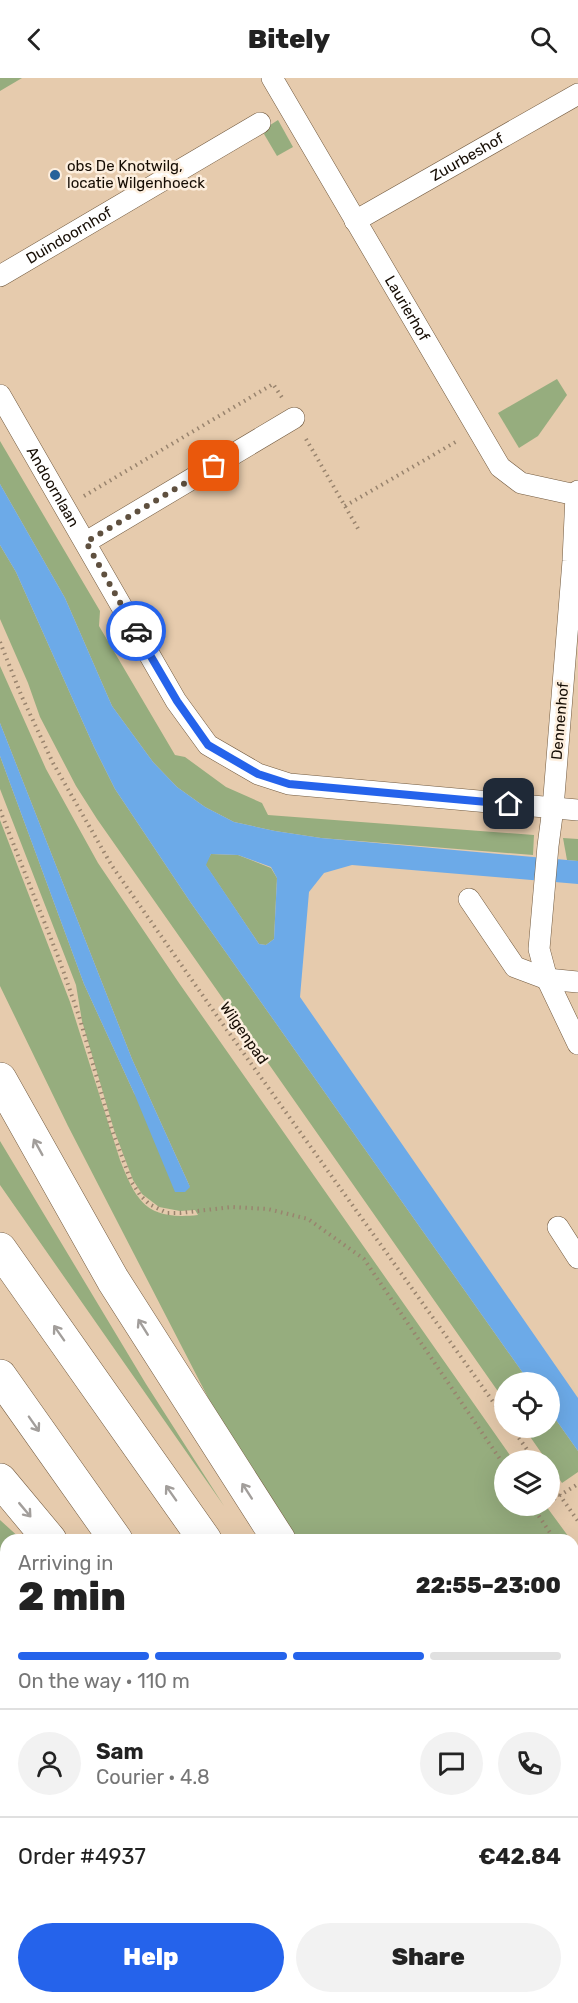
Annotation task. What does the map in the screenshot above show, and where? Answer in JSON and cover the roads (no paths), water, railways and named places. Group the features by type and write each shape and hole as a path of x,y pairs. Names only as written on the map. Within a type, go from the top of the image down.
{"highway":[{"path":"0,1079 113,1280 275,1534"},
{"path":"0,1249 201,1534"},
{"path":"0,1376 112,1534"},
{"path":"0,1480 45,1534"}],"street":[{"name":"Laurierhof","path":"272,78 500,467 521,483 577,493"},
{"name":"Zuurbeshof","path":"355,221 578,94"},
{"name":"Duindoornhof","path":"0,276 260,123"},
{"name":"Andoornlaan","path":"0,395 177,701 208,745 258,774 289,784 578,810"},
{"path":"86,542 294,418"},
{"name":"Dennenhof","path":"577,493 576,561 539,949 547,980 578,1044"},
{"path":"469,899 515,967 547,980 578,982"},
{"path":"558,1227 578,1258"}],"water":[{"path":"0,484 65,598 112,706 153,762 177,787 205,807 234,822 321,838 578,861 578,884 352,865 324,873 309,892 300,997 560,1372 522,1372 191,903 115,789 16,572 0,545","holes":["211,854 238,855 271,867 277,878 274,939 266,945 259,944 206,865"]},
{"path":"0,723 132,1059 190,1187 185,1192 175,1192 134,1093 84,984 0,756"},
{"path":"560,1372 578,1398 578,1451 560,1426"}],"place":[{"name":"obs De Knotwilg, locatie Wilgenhoeck","path":"55,175"}]}
